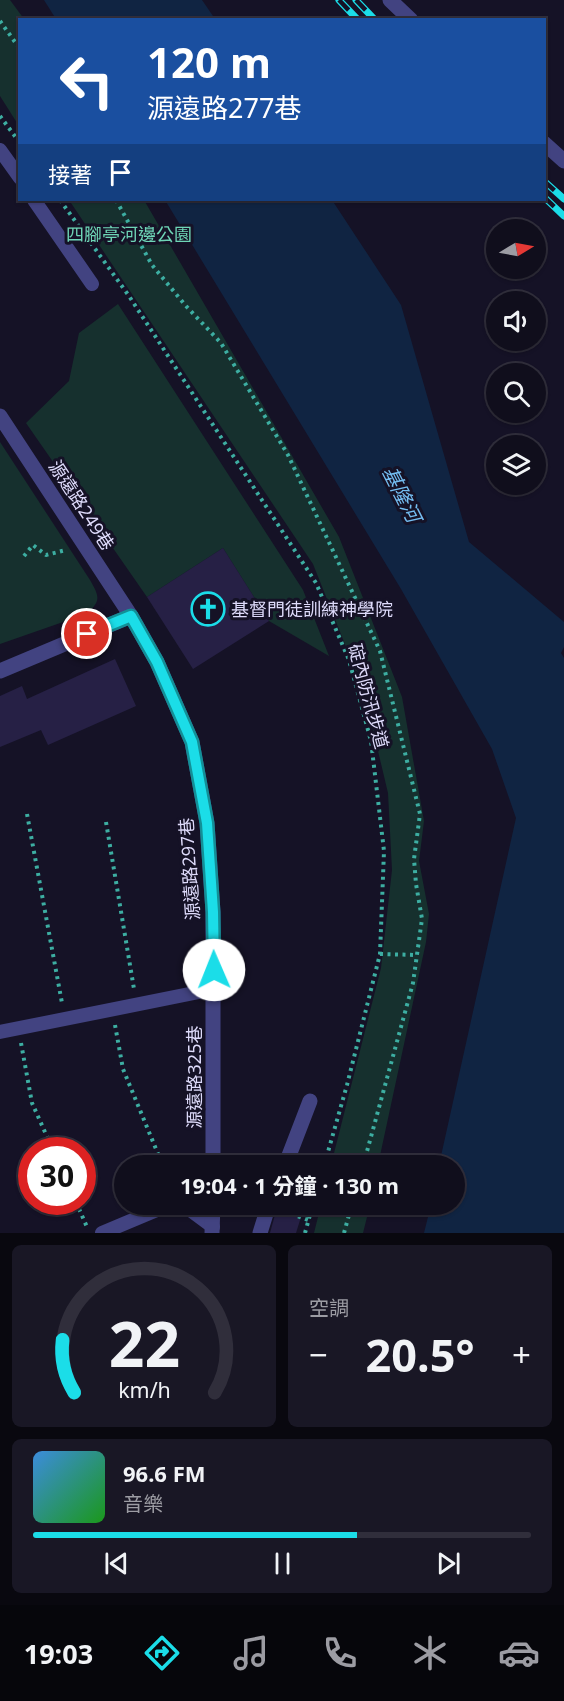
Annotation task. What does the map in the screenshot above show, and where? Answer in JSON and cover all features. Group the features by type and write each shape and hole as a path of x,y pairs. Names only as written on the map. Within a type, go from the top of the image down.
{"street":[{"path":"390,0 409,18"},
{"path":"546,145 564,161"},
{"name":"源遠路249巷","path":"0,416 131,616"},
{"path":"0,671 131,616"},
{"name":"源遠路297巷","path":"131,616 157,662 192,742 207,823 213,912 214,989"},
{"name":"源遠路325巷","path":"213,1155 214,989"},
{"path":"289,1155 310,1101"},
{"path":"260,1233 266,1215"}],"lane":[{"path":"0,150 18,175"},
{"path":"35,201 92,284"},
{"path":"0,1032 214,989"},
{"path":"102,1233 145,1215"},
{"path":"195,1215 213,1230"}],"path":[{"path":"0,21 18,46"},
{"path":"0,116 18,140"},
{"name":"碇內防汛步道","path":"61,201 129,296 316,583 349,660 370,741 384,851 380,954 327,1155"},
{"path":"117,201 152,265 221,343 288,455 380,651 420,814 414,859 422,920 413,983 366,1155"},
{"path":"24,556 33,545 46,555 70,550"},
{"path":"27,814 65,1019"},
{"path":"106,822 137,1004"},
{"path":"380,954 417,955"},
{"path":"112,1009 123,1069 158,1155"},
{"path":"18,1028 32,1103 47,1137"},
{"path":"82,1215 90,1233"},
{"path":"295,1215 308,1220"},
{"path":"304,1233 310,1215"},
{"path":"344,1233 349,1215"}],"green space":[{"path":"0,0 10,0 23,18 18,18 18,124 0,96"},
{"name":"四腳亭河邊公園","path":"70,201 145,201 339,537 402,697 424,821 419,861 429,914 426,942 380,1155 334,1155 381,968 392,870 388,793 364,692 313,564"},
{"path":"118,304 303,590 329,656 269,621 223,548 147,597 26,423 69,381 79,333"},
{"path":"0,442 90,580 97,594 97,602 86,614 0,644"},
{"path":"318,1215 368,1215 363,1233 314,1233"}],"water":[{"path":"44,0 202,0 214,18 55,18"},
{"name":"基隆河","path":"166,201 333,201 401,305 469,542 564,622 564,647 561,653 564,658 564,1233 424,1233 428,1215 465,1215 465,1155 441,1155 516,818 492,749 401,589"}],"building":[{"name":"基督門徒訓練神學院","path":"223,548 269,621 193,669 147,597"},
{"path":"115,659 136,706 48,745 41,730 0,747 0,696 22,686 27,699"},
{"path":"275,1215 302,1215 296,1233 270,1233"}],"railway":[{"path":"339,0 356,18"},
{"path":"356,0 373,18"},
{"path":"546,183 564,199"},
{"path":"546,199 564,216"}],"place":[{"name":"基督門徒訓練神學院","path":"208,609"}],"route":[{"path":"87,634 131,616 157,662 192,742 207,823 214,970"}]}
